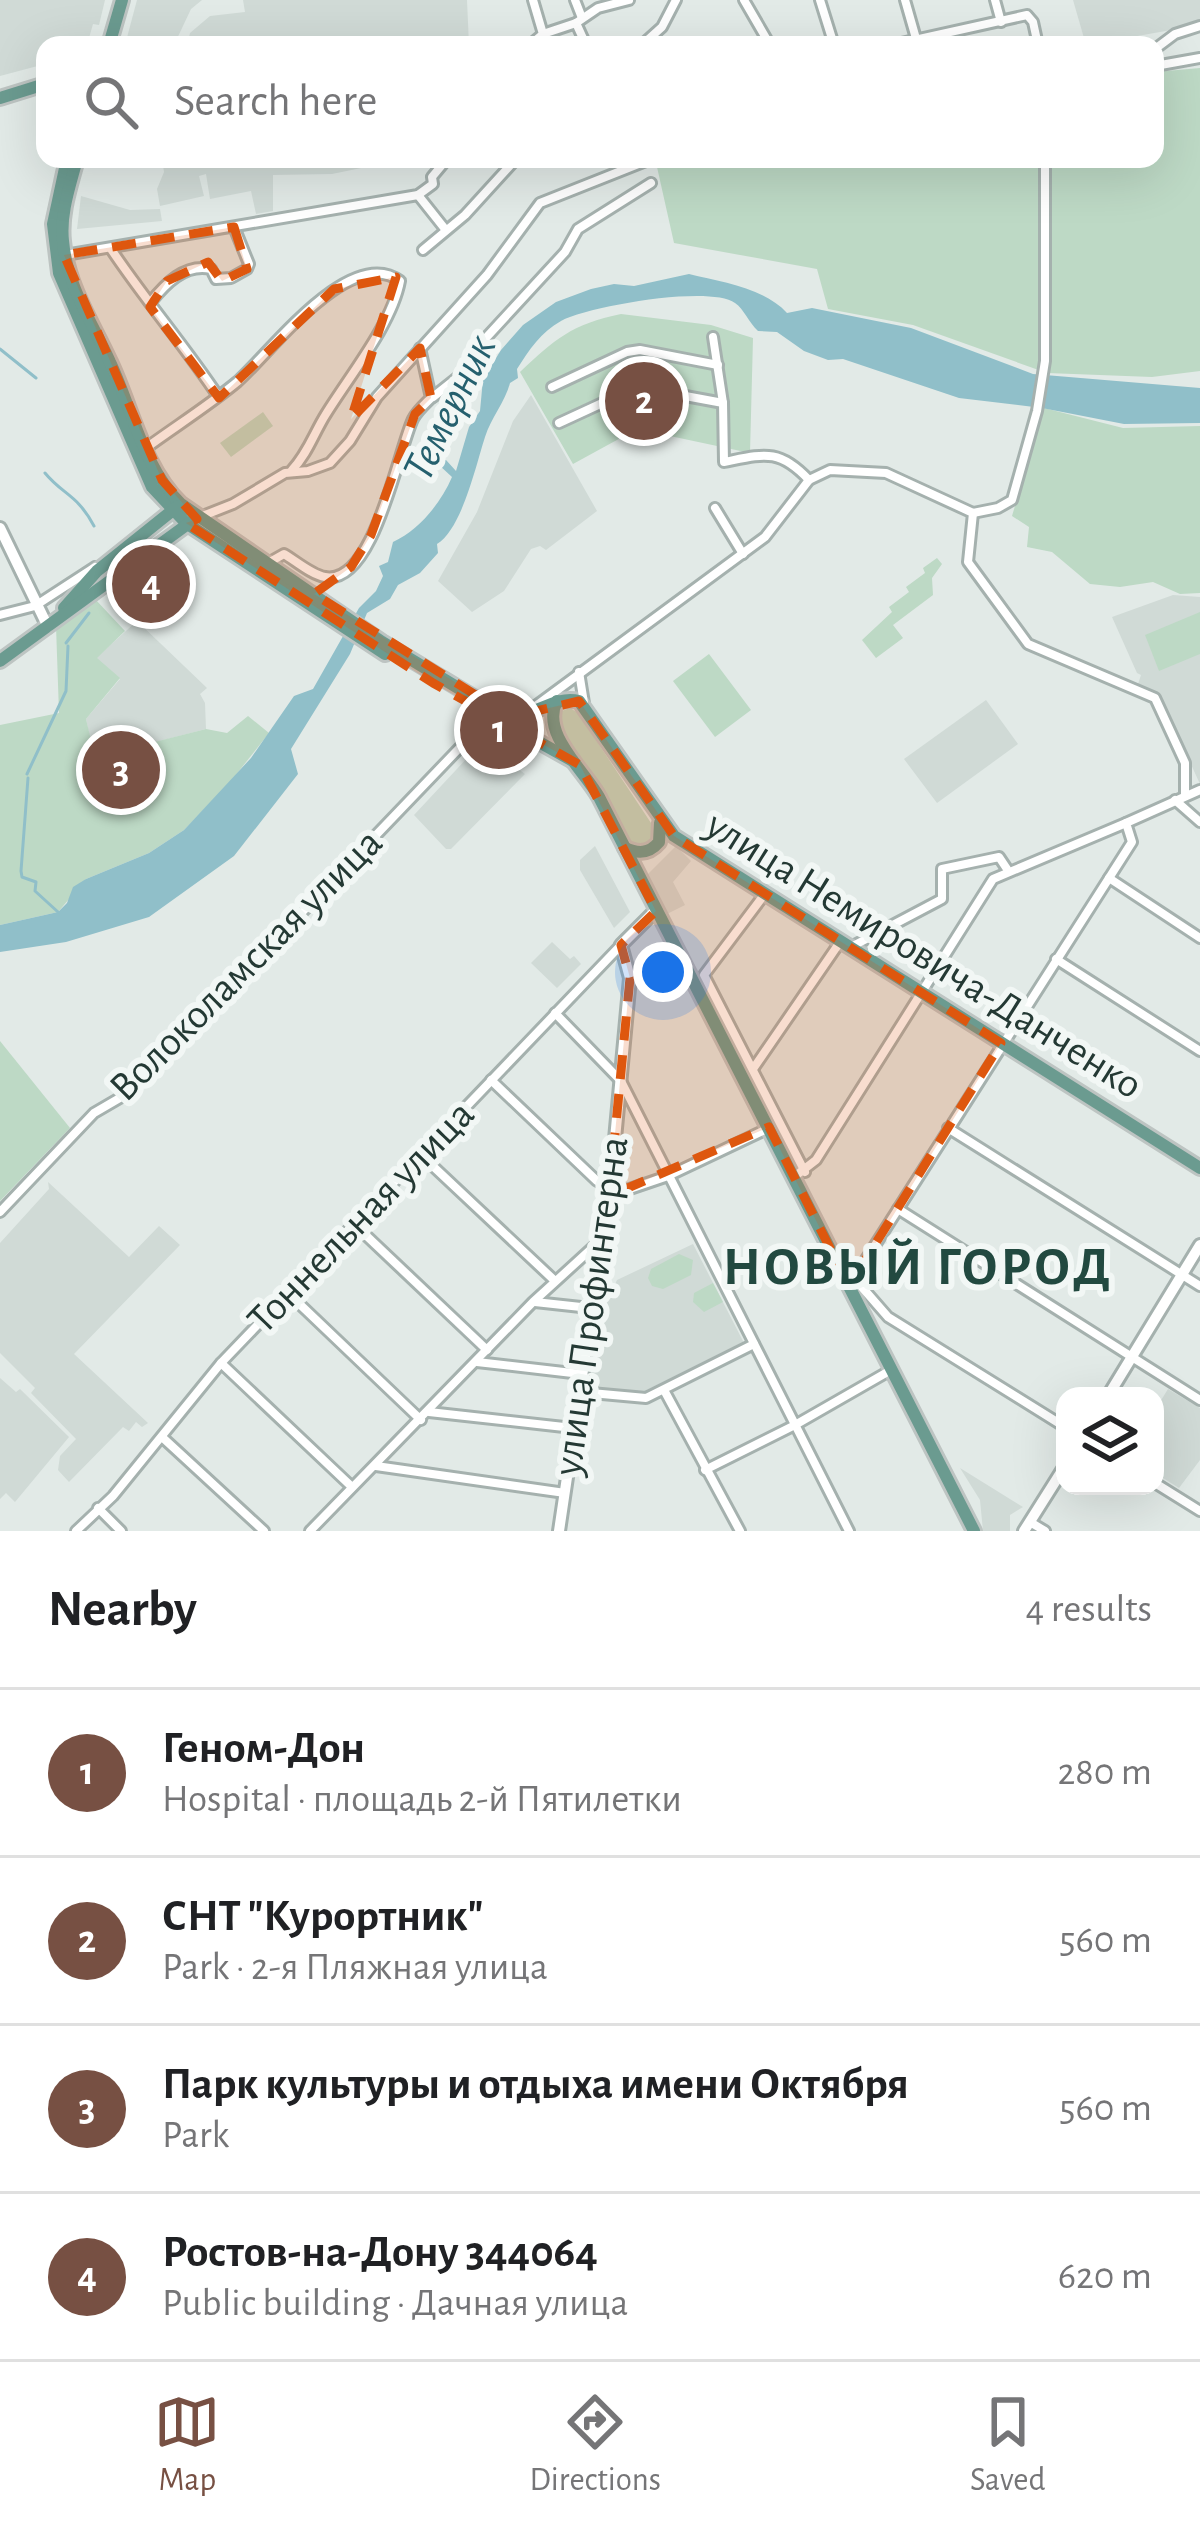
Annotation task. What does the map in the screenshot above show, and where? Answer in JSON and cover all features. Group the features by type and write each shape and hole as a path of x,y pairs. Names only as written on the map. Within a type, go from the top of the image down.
{"main road":[{"path":"108,36 118,0"},
{"path":"0,98 36,87"},
{"path":"65,168 53,224 59,273 152,487 192,520 379,645 579,764"},
{"path":"75,168 63,213 64,255 72,284 176,508"},
{"path":"48,627 113,559 176,508"},
{"path":"192,520 268,563 318,603"},
{"path":"0,661 192,520"},
{"path":"123,572 138,541"},
{"path":"496,716 531,713 558,700 574,699 584,705"},
{"path":"558,700 551,723 579,764 769,1127 800,1175 891,1370 974,1531"},
{"name":"улица Немировича-Данченко","path":"584,705 674,836 1200,1168"},
{"path":"624,847 638,852 655,847 661,834 658,817"}],"street":[{"path":"533,0 543,34"},
{"path":"575,0 583,36"},
{"path":"541,36 598,8 629,0"},
{"path":"652,36 676,0"},
{"path":"744,0 765,36"},
{"path":"820,0 831,36"},
{"path":"905,0 915,36"},
{"path":"995,0 1001,22"},
{"path":"942,36 1027,15 1036,36"},
{"path":"1164,42 1200,26"},
{"path":"1164,64 1200,58"},
{"path":"64,255 418,195 433,184 440,168"},
{"path":"423,250 508,168"},
{"path":"291,471 330,463 377,397 487,275 540,203 628,168"},
{"path":"531,713 568,679 765,537 809,481 830,470 886,472 973,513 1012,500 1043,374 1045,168"},
{"path":"268,563 284,554 322,577 339,576 351,567 386,508 415,414 462,374 473,352 565,252 578,229 651,183"},
{"path":"418,195 445,230"},
{"path":"150,303 167,281 198,267 212,268 216,279 222,280 247,269 234,227"},
{"path":"111,249 218,396"},
{"path":"146,448 218,396 334,289 378,274 388,273 400,281 382,329 366,347 303,459 291,471 233,504 192,520"},
{"path":"713,337 723,403 724,462 763,454 782,457 809,481"},
{"path":"420,348 431,398"},
{"path":"552,387 640,350 718,365"},
{"path":"559,423 637,387 723,403"},
{"path":"715,508 743,554"},
{"path":"973,513 968,562 1028,644 1155,698 1185,763 1186,796"},
{"path":"0,528 48,627"},
{"path":"0,615 35,606 113,559"},
{"path":"580,671 584,705"},
{"path":"558,700 568,679"},
{"name":"Волоколамская улица","path":"0,1212 94,1113 130,1092 496,716"},
{"path":"800,1175 993,879 1200,790"},
{"path":"1175,800 1200,822"},
{"path":"1056,1421 888,1317 852,1282 1132,842 1126,823"},
{"path":"752,1070 845,945 942,898 942,869 999,857 1007,870"},
{"path":"1109,878 1200,938"},
{"path":"764,895 704,975 800,1175"},
{"name":"Тоннельная улица","path":"76,1531 113,1496 221,1363 656,910"},
{"name":"улица Профинтерна","path":"559,1531 609,1196 630,978 621,945"},
{"path":"1056,958 1200,1051"},
{"path":"555,1012 621,1081 849,1531"},
{"path":"491,1080 597,1181 610,1182"},
{"path":"609,1196 668,1176 769,1127"},
{"path":"948,1128 1200,1286"},
{"path":"420,1154 555,1281"},
{"path":"898,1209 1200,1400"},
{"path":"354,1223 487,1350"},
{"path":"310,1531 533,1302 602,1239"},
{"path":"1114,1387 1200,1245"},
{"path":"288,1293 424,1416 573,1428"},
{"path":"533,1302 590,1308"},
{"path":"578,1392 646,1398 754,1344"},
{"path":"475,1361 580,1373"},
{"path":"221,1363 352,1487"},
{"path":"705,1470 891,1370"},
{"path":"664,1390 740,1531"},
{"path":"162,1437 264,1531"},
{"path":"375,1466 566,1492"},
{"path":"1045,1531 1027,1526 1056,1480"},
{"path":"1164,1489 1200,1511"},
{"path":"98,1508 121,1531"}],"highlighted area":[{"path":"234,227 247,269 222,281 208,262 167,281 150,307 219,398 334,289 396,277 351,419 420,348 431,398 415,414 371,535 351,567 314,594 511,717 579,701 674,836 1001,1043 849,1286 769,1127 609,1196 630,978 621,945 656,911 580,765 433,683 186,523 197,519 162,480 64,255"}],"shaded area":[{"path":"0,0 105,0 99,25 93,24 90,36 36,36 36,66 0,76"},
{"path":"137,0 202,0 191,9 178,36 127,36"},
{"path":"243,0 467,0 469,36 189,36 210,16 245,12"},
{"path":"1073,0 1200,0 1200,25 1137,36 1083,36"},
{"path":"163,168 361,168 332,174 273,175 273,211 256,214 251,191 210,199 206,174 199,176 204,196 160,206 157,189"},
{"path":"81,196 130,210 160,209 162,221 77,229"},
{"path":"531,395 597,511 546,550 531,549 504,591 472,612 438,581 477,512 513,421"},
{"path":"1173,595 1200,597 1200,784 1159,695 1138,684 1141,675 1112,617"},
{"path":"137,621 207,688 200,694 206,729 94,758 86,719 120,679 96,658"},
{"path":"986,700 1018,744 937,803 904,759"},
{"path":"480,740 525,774 446,849 414,815"},
{"path":"595,846 630,912 614,928 580,870 580,860"},
{"path":"676,846 691,861 673,882 685,905 665,915 647,875"},
{"path":"552,942 581,964 557,988 531,963"},
{"path":"48,1182 129,1257 159,1226 180,1245 74,1354 148,1423 142,1427 136,1422 129,1431 123,1427 69,1482 58,1470 60,1456 76,1439 0,1353 0,1243 49,1189"},
{"path":"693,1244 744,1343 641,1393 584,1391 598,1296 613,1289 617,1280"},
{"path":"0,1378 16,1392 20,1389 69,1437 15,1502 6,1493 0,1499"},
{"path":"1168,1389 1200,1408 1200,1460 1179,1488 1164,1479 1164,1396"},
{"path":"960,1468 1023,1507 1010,1515 1010,1531 983,1531 980,1500"}],"green space":[{"path":"1200,68 1200,371 1152,377 1047,373 913,325 828,309 817,269 674,243 657,168 1164,168 1164,71"},
{"path":"621,314 711,325 753,338 750,453 637,429 573,464 520,372 565,334"},
{"path":"1044,408 1123,428 1200,426 1200,593 1180,594 1153,582 1120,587 1090,584 1052,552 1027,547 1029,527 1012,516"},
{"path":"263,412 273,426 231,457 220,443"},
{"path":"937,558 942,564 932,578 933,595 893,625 903,638 876,658 862,640"},
{"path":"95,599 125,631 97,658 120,678 86,719 95,757 206,729 227,733 248,716 269,733 184,830 149,853 86,879 58,912 0,925 0,725 59,713 56,626"},
{"path":"1200,612 1200,654 1159,671 1145,635"},
{"path":"709,654 751,710 715,737 673,681"},
{"path":"570,708 578,713 653,826 654,837 648,844 635,846 627,839 601,788 558,728 559,712"},
{"path":"0,1041 70,1128 0,1201"},
{"path":"679,1254 693,1260 691,1275 663,1289 652,1286 651,1269"},
{"path":"713,1283 723,1302 704,1312 693,1302 694,1293"}],"water":[{"path":"689,274 755,292 787,313 812,308 911,328 1033,374 1200,388 1200,423 1124,424 959,398 843,359 828,360 804,351 777,332 758,331 735,303 721,298 649,300 561,321 541,336 517,369 518,378 510,383 488,430 461,511 437,544 438,553 420,573 398,585 390,599 367,613 350,654 291,749 298,774 234,856 149,917 66,942 0,952 0,925 58,912 73,887 149,853 184,830 251,758 294,696 313,689 359,608 376,591 383,576 379,566 388,562 393,542 420,523 442,496 452,477 438,459 446,460 456,471 469,427 480,411 483,379 523,325 556,302 591,289"}],"waterway":[{"path":"0,349 36,378"},
{"path":"45,473 82,507 94,526"},
{"path":"66,643 89,613"},
{"path":"27,774 66,691 68,646"},
{"path":"28,778 22,877 36,882 35,891 58,912"}],"place":[{"name":"СНТ \"Курортник\"","path":"644,401"},
{"name":"Ростов-на-Дону 344064","path":"151,584"},
{"name":"Геном-Дон","path":"499,730"},
{"name":"Парк культуры и отдыха имени Октября","path":"121,770"}],"district":[{"name":"НОВЫЙ ГОРОД","path":"918,1268"}],"water label":[{"name":"Темерник","path":"450,408"}]}
